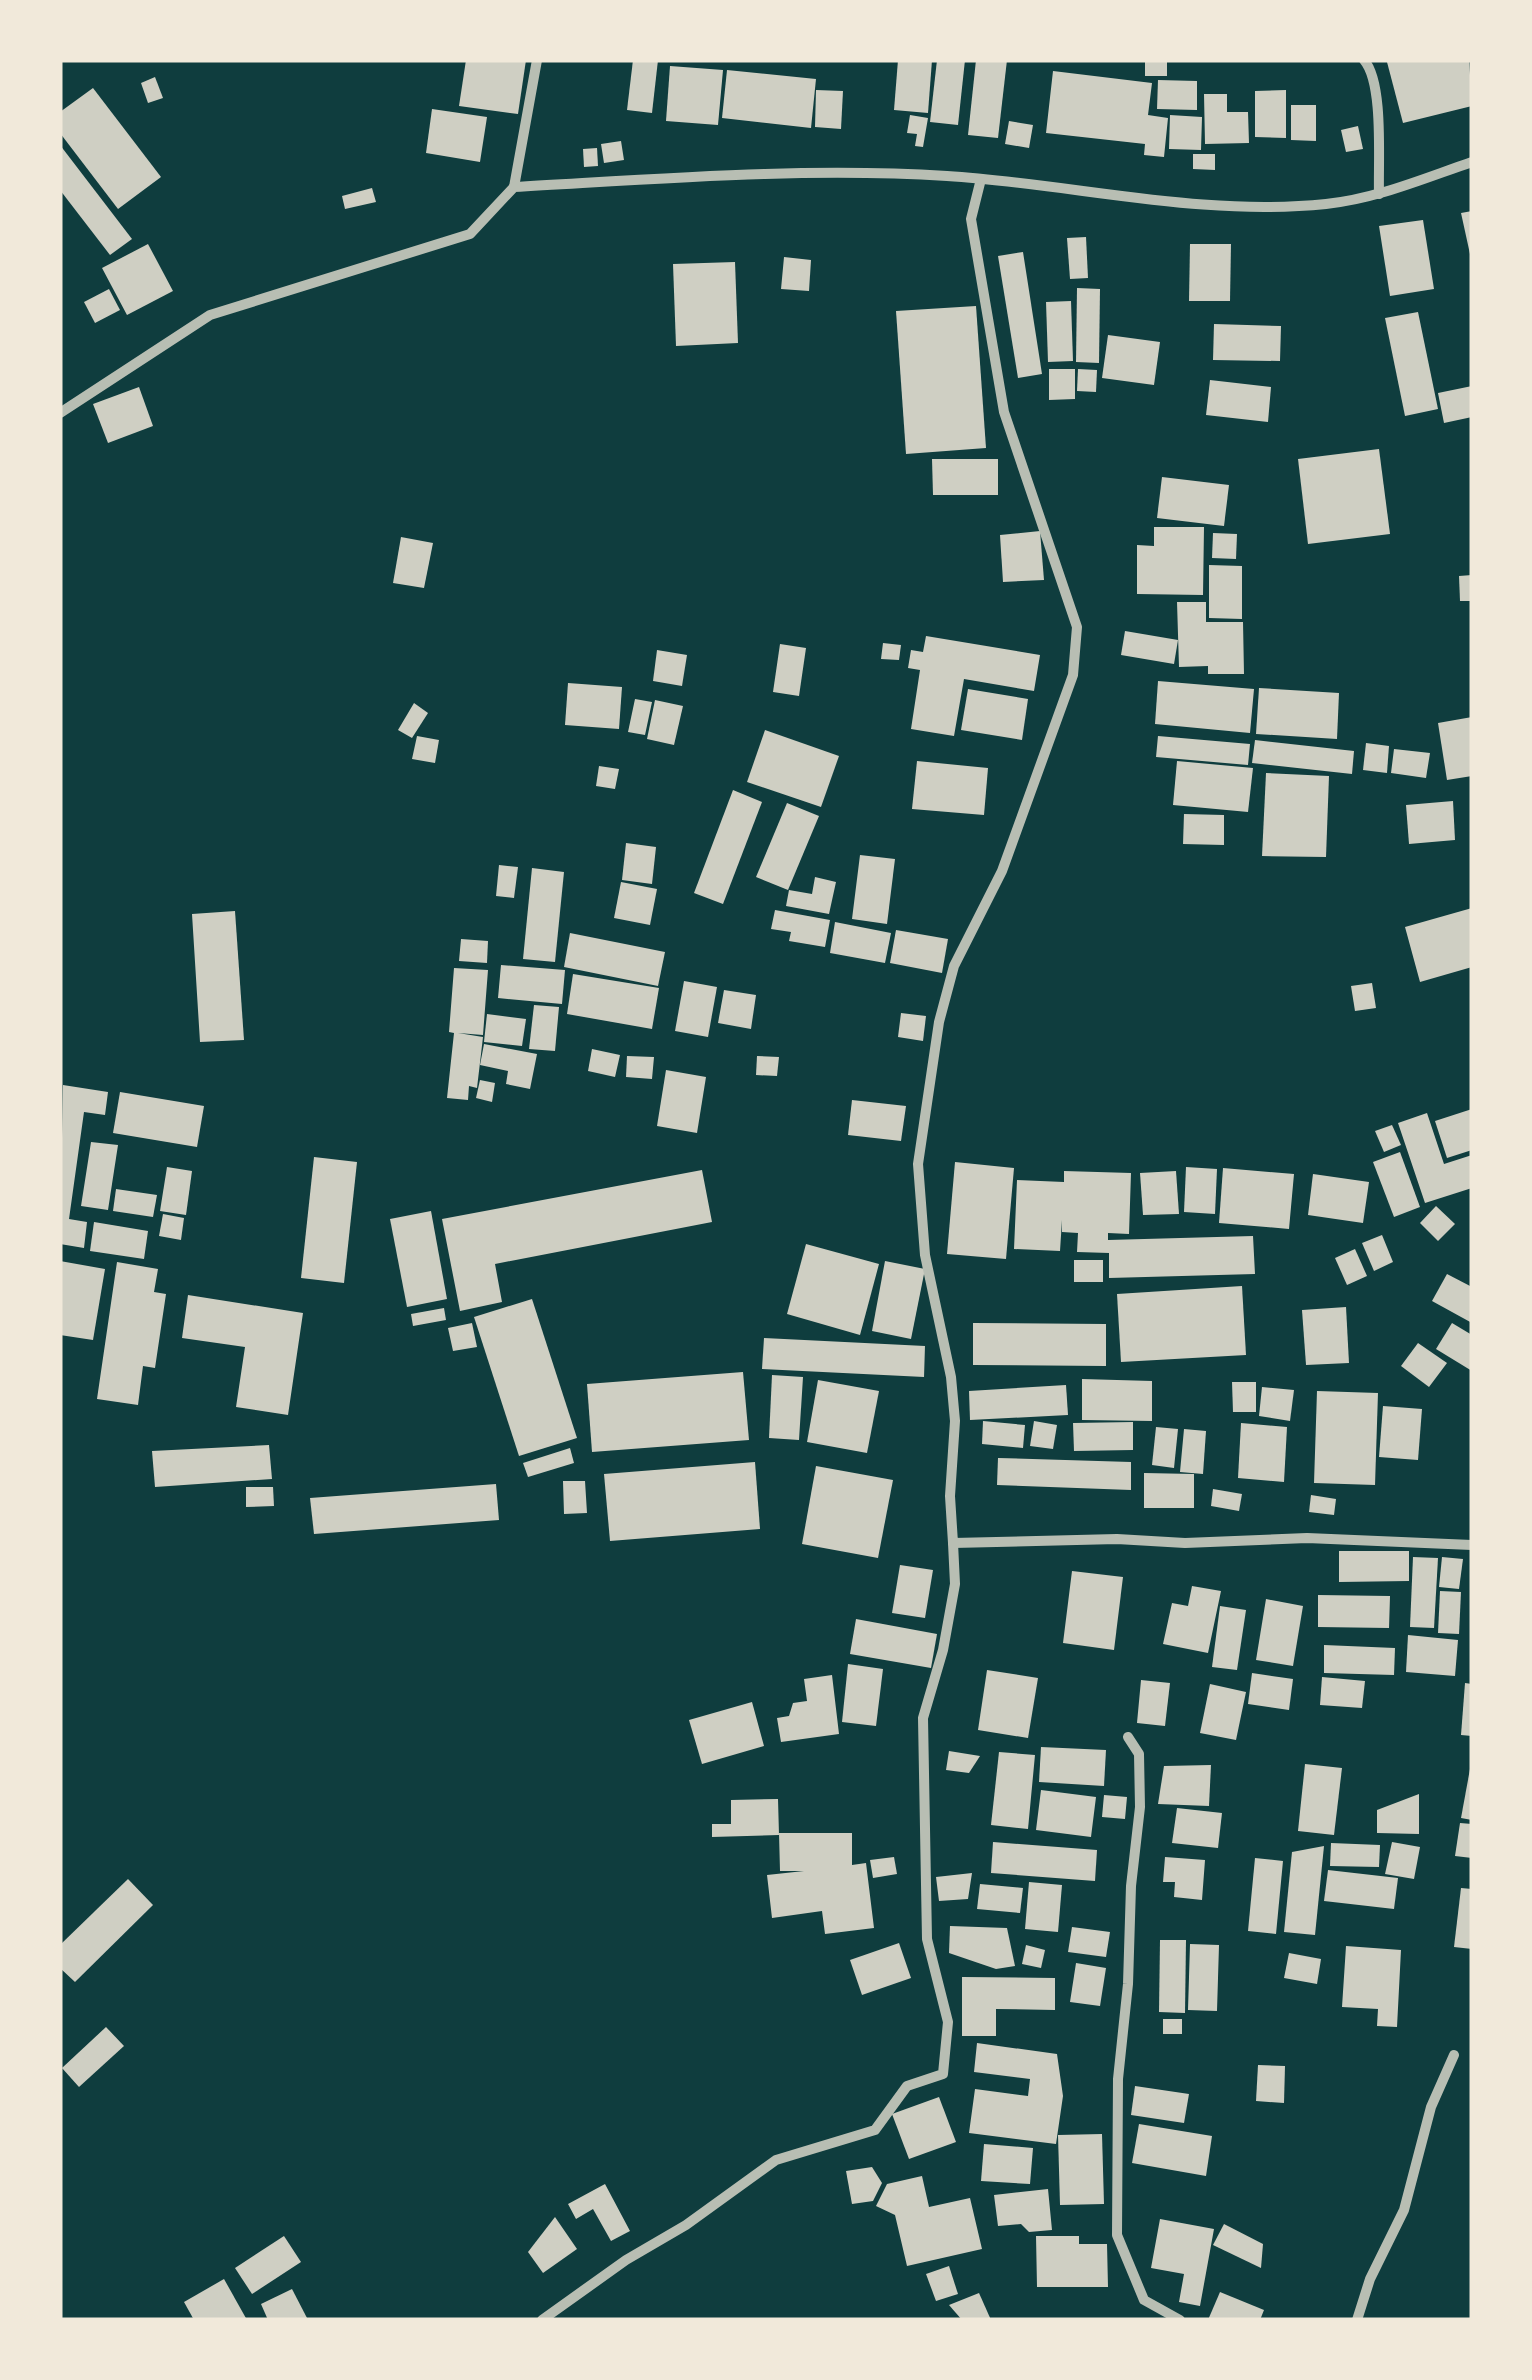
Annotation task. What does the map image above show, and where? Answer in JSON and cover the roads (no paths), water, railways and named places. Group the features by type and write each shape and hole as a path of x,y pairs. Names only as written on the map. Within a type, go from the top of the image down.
{"street":[{"path":"60,413 210,314 470,234 514,187 537,60"},
{"path":"1364,60 1372,69 1379,194"},
{"path":"514,187 795,172 981,179 1209,207 1326,204 1379,194 1472,162"},
{"path":"542,2320 776,2160 876,2130 907,2086 943,2074 948,2022 927,1939 923,1718 943,1650 955,1584 950,1496 954,1421 951,1377 925,1255 918,1164 939,1022 954,966 1002,871 1022,817 1073,675 1077,627 1004,412 971,219 981,179"},
{"path":"953,1543 1307,1538 1472,1546"},
{"path":"1128,1737 1139,1754 1140,1807 1118,2079 1117,2235 1144,2300 1180,2320"},
{"path":"1357,2320 1370,2279 1404,2210 1431,2106 1454,2054"}]}
